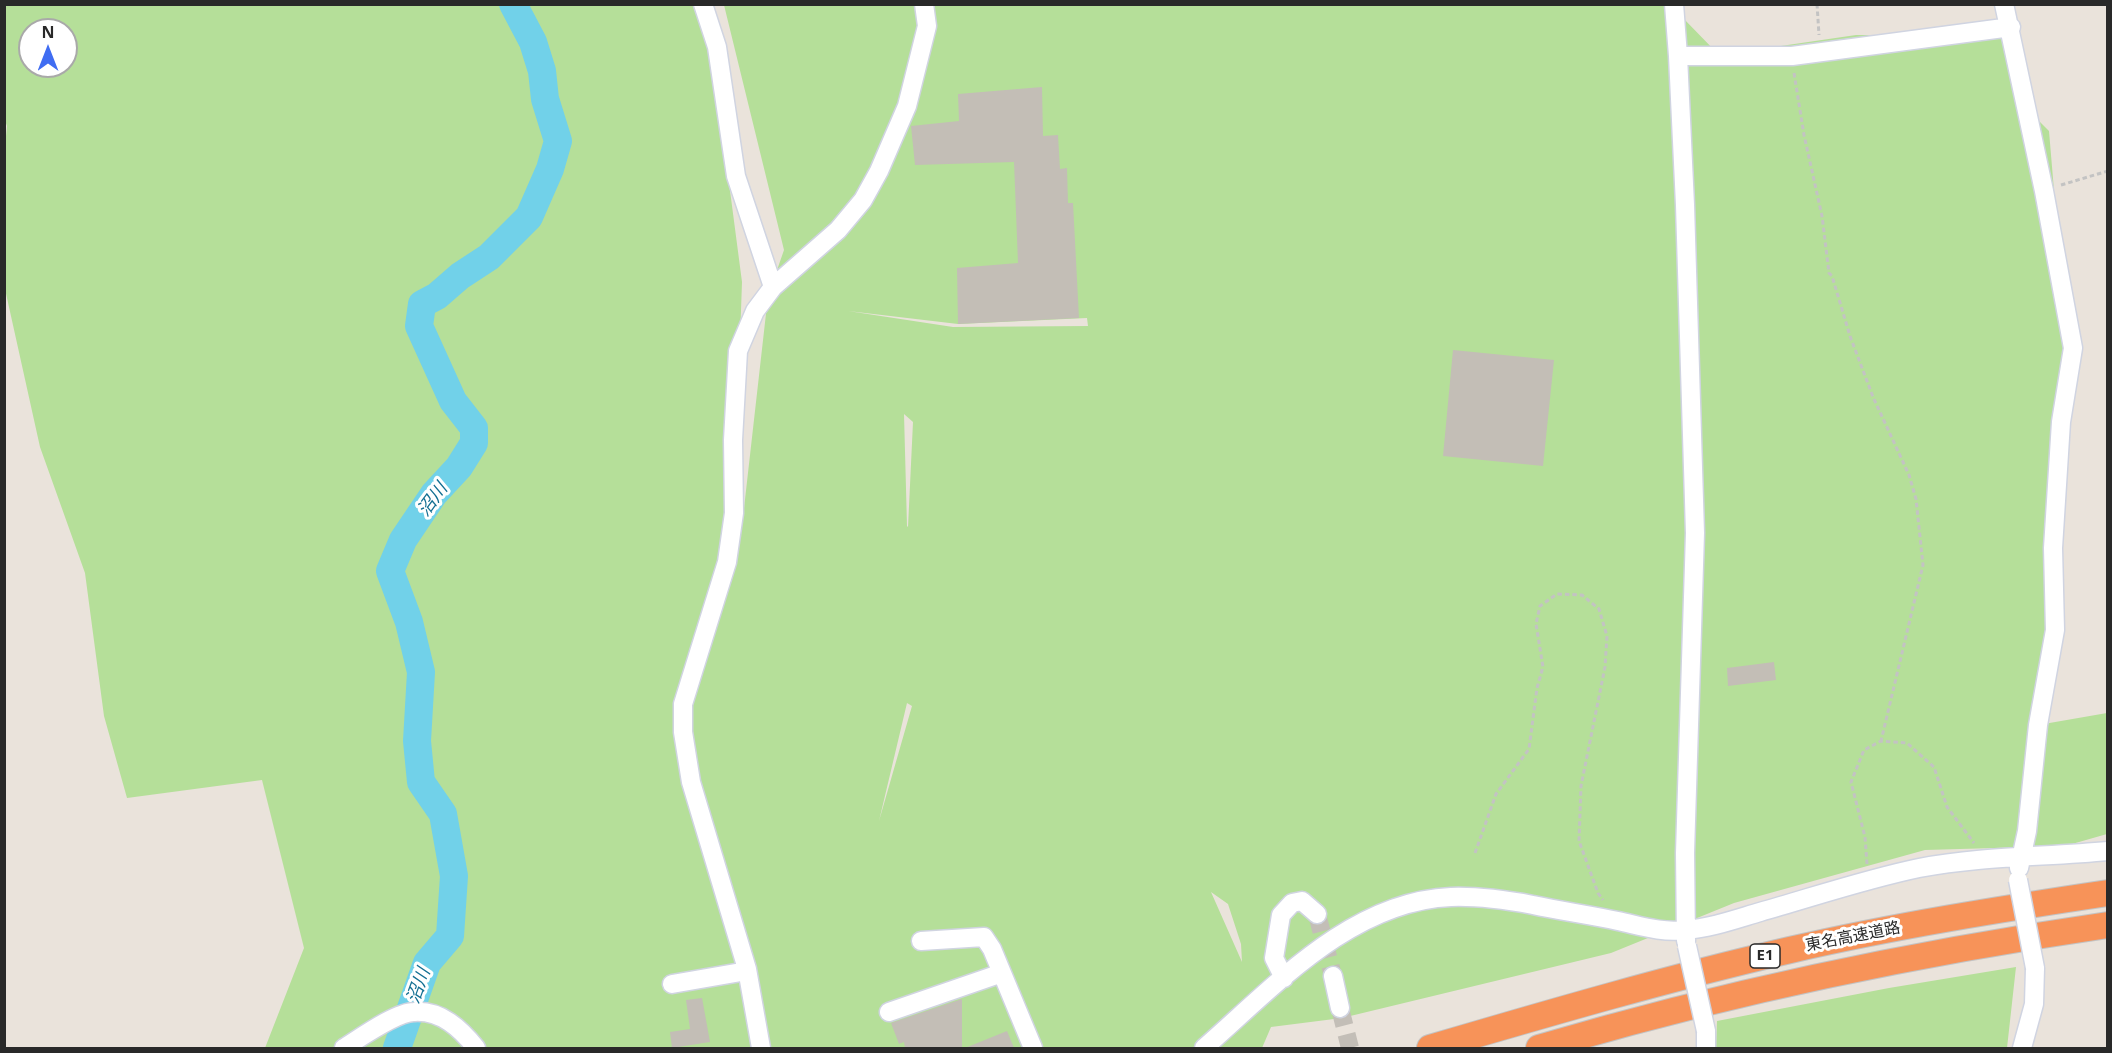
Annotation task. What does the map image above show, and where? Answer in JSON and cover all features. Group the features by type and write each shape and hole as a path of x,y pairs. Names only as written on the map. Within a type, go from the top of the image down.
{"highway":[{"name":"東名高速道路","path":"1430,1048 1638,989 1791,950 1918,924 2108,893"},
{"name":"東名高速道路","path":"1539,1048 1798,982 1924,956 2108,925"}],"street":[{"path":"703,4 717,47 736,176 772,287"},
{"path":"761,1048 747,971 691,782 683,732 683,704 727,562 734,513 733,440 738,351 755,311 772,287 838,230 863,200 879,171 907,106 927,26 924,4"},
{"path":"1674,4 1685,205 1695,533 1685,841 1686,938 1706,1040"},
{"path":"2004,4 2011,27 2044,191 2073,348 2061,423 2053,548 2055,630 2038,725 2027,831 2020,858 2018,880 2035,968 2034,1004 2022,1048"},
{"path":"1678,56 1792,56 2011,27"},
{"path":"1204,1048 1284,978 1338,935 1387,911 1417,903 1449,897 1510,901 1617,921 1686,938 1719,924 1920,868 1990,859 2108,851"},
{"path":"1284,978 1274,958 1281,915 1292,903 1302,901 1317,914"},
{"path":"921,941 984,937 992,949 1033,1048"},
{"path":"672,984 747,971"},
{"path":"889,1012 1002,973"},
{"path":"1333,976 1340,1008"},
{"path":"344,1048 380,1025 414,1011 453,1022 476,1048"}],"path":[{"path":"1817,4 1820,52"},
{"path":"1792,56 1804,135 1822,216 1829,273 1832,276 1850,336 1873,397 1909,475 1917,499 1923,565 1881,741"},
{"path":"2044,191 2108,171"},
{"path":"1475,853 1496,794 1528,749 1537,688 1543,667 1536,624 1540,606 1557,594 1582,595 1599,609 1607,636 1605,667 1581,786 1579,841 1598,893 1617,921"},
{"path":"1867,881 1865,837 1851,782 1864,750 1881,741 1907,743 1934,767 1947,807 1971,840 1990,859"}],"green space":[{"path":"4,5 695,5 713,61 742,282 734,513 743,517 768,296 784,250 724,5 1683,5 1684,19 1719,55 1856,35 2003,36 2018,100 2049,131 2069,369 2038,725 2107,713 2107,834 2065,846 1925,850 1734,903 1611,953 1342,1018 1271,1027 1262,1048 265,1048 304,948 262,780 127,798 104,716 85,573 40,447 5,289 4,156 7,126 4,118","holes":["848,311 958,324 1087,318 1088,326 953,327","904,414 913,422 908,527 907,526","907,703 912,706 879,821","1211,892 1228,904 1241,944 1242,962"]},
{"path":"2016,967 2007,1048 1716,1048 1717,1021 1889,988"}],"building":[{"path":"1042,87 1043,136 1058,135 1060,169 1067,168 1068,203 1073,203 1079,318 958,324 957,268 1018,263 1014,162 915,165 911,126 959,121 958,94"},
{"path":"1453,350 1554,360 1543,466 1443,456"},
{"path":"1774,662 1776,680 1728,686 1727,668"},
{"path":"702,998 710,1042 672,1048 670,1032 690,1029 686,1000"},
{"path":"962,999 962,1048 905,1048 904,1042 899,1044 891,1023"},
{"path":"1007,1031 1014,1048 965,1048"}],"waterway":[{"name":"沼川","path":"397,1048 427,963 450,936 454,876 443,814 421,782 417,741 421,672 409,622 390,571 403,540 434,494 459,467 474,443 474,428 453,401 419,326 422,304 437,296 460,276 489,257 529,217 550,169 558,141 545,99 542,71 533,42 513,4"}],"tunnel":[{"path":"1317,914 1333,976"},
{"path":"1340,1008 1350,1048"}]}
